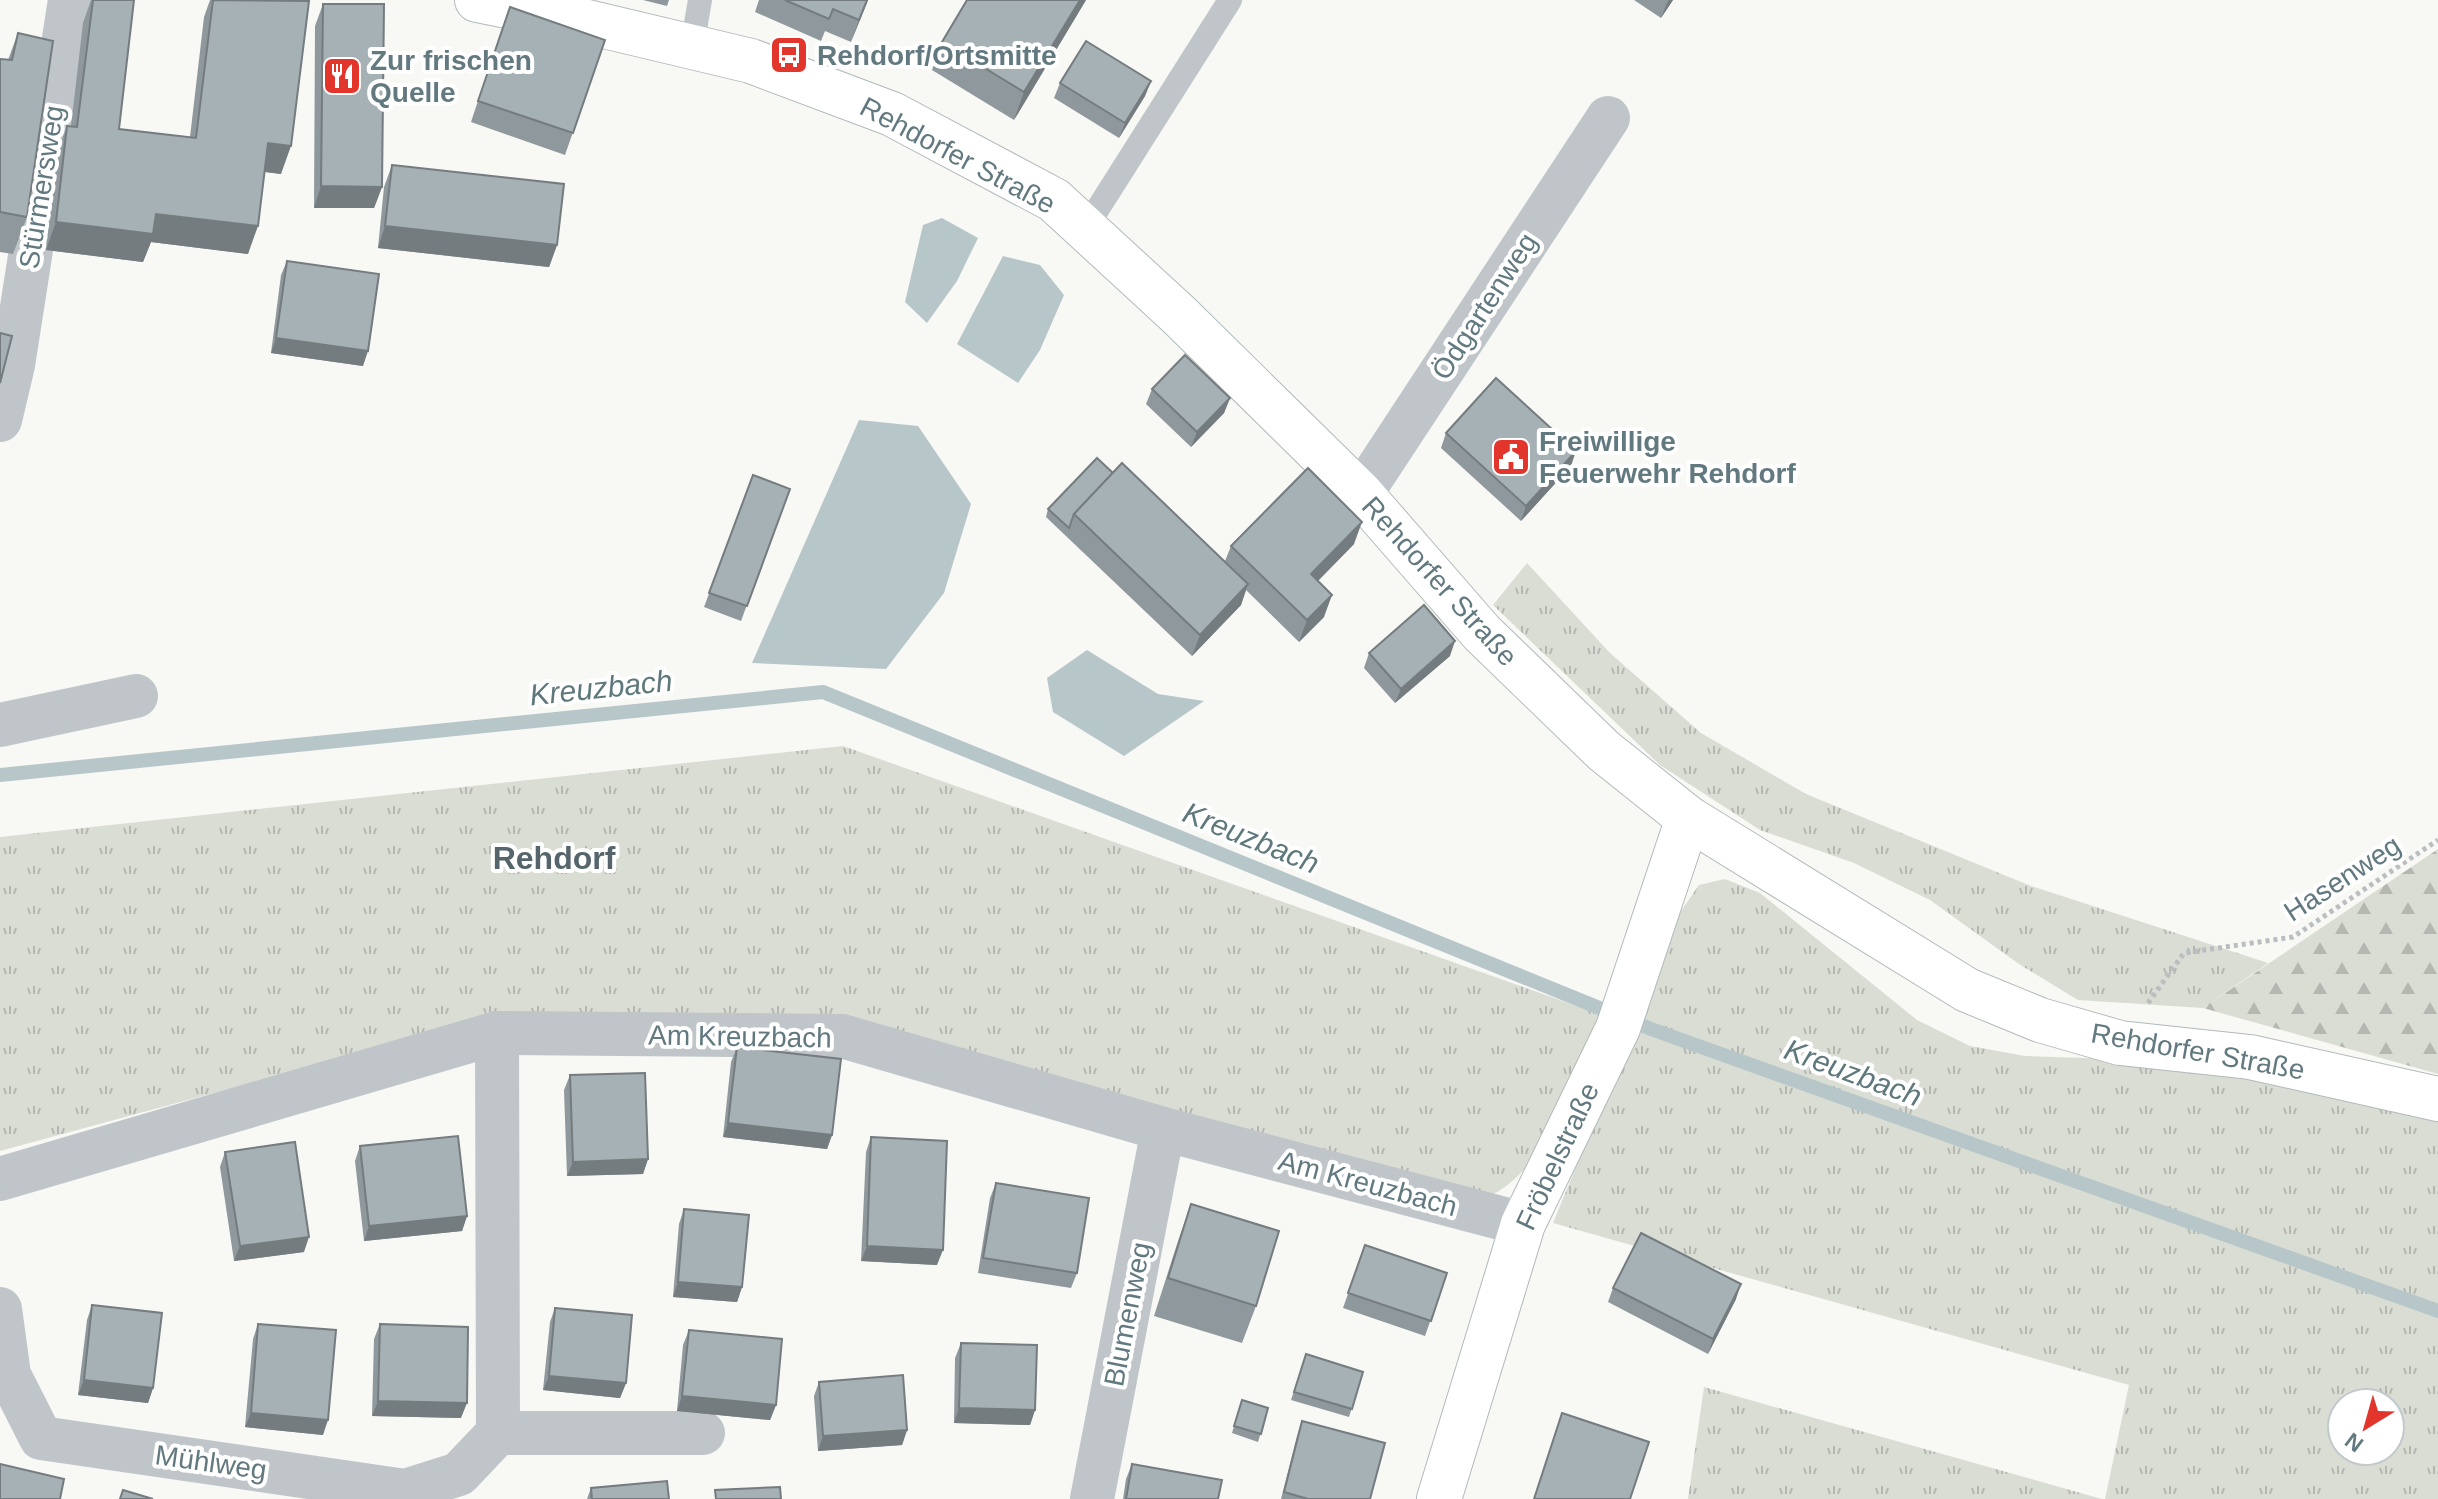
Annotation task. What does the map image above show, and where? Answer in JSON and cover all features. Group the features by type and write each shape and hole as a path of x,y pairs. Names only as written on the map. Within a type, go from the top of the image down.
{"street":[{"name":"Stürmersweg","path":"0,420 13,365 70,0"},
{"name":"Rehdorfer Straße","path":"477,0 751,61 892,114 1054,200 1179,315 1361,494 1482,633 1604,751 1688,818 1967,990 2040,1020 2120,1043 2250,1057 2438,1099"},
{"name":"Ödgartenweg","path":"1361,494 1608,118"},
{"path":"0,725 136,696"},
{"name":"Fröbelstraße","path":"1439,1499 1523,1224 1618,1028 1688,818"},
{"path":"497,1033 498,1433 703,1433"},
{"name":"Am Kreuzbach","path":"0,1179 497,1033 842,1036 1163,1129 1523,1224"},
{"name":"Blumenweg","path":"1092,1499 1163,1129"},
{"name":"Mühlweg","path":"0,1309 9,1375 41,1438 405,1491 459,1474 498,1433"}],"lane":[{"path":"692,47 700,0"},
{"path":"1085,229 1230,0"}],"path":[{"name":"Hasenweg","path":"2120,1043 2184,953 2293,937 2438,840"}],"green space":[{"path":"1527,563 1610,653 1701,733 1806,794 2031,886 2268,963 2203,1008 2078,1000 2019,964 1930,900 1854,863 1760,830 1660,765 1493,605"},
{"path":"843,746 1602,1015 1573,1087 1549,1135 1518,1176 1496,1193 1470,1200 831,1025 508,1013 0,1151 0,837"},
{"path":"2438,849 2438,1074 2203,1008"},
{"path":"1725,879 1760,893 1917,1020 1970,1046 2025,1056 2145,1060 2269,1072 2438,1116 2438,1499 2105,1499 2129,1385 1553,1223 1681,911 1699,885"},
{"path":"1704,1387 2102,1499 1688,1499"}],"shaded area":[{"path":"942,218 978,238 957,281 927,323 905,302 923,225"},
{"path":"1003,256 1040,265 1064,295 1040,350 1018,383 957,344"},
{"path":"859,420 918,426 971,504 944,593 886,669 752,663"},
{"path":"1087,650 1158,694 1204,701 1124,756 1053,712 1047,678"}],"building":[{"path":"93,0 134,0 119,129 196,138 213,0 309,1 291,146 268,143 258,226 156,214 153,234 56,222 67,126 77,127"},
{"path":"785,0 867,0 859,20 833,9 829,19"},
{"path":"967,0 1080,0 1024,92 942,42"},
{"path":"323,4 384,4 382,187 321,186"},
{"path":"510,7 605,40 573,133 478,101"},
{"path":"18,33 53,41 27,217 0,212 0,59 12,60"},
{"path":"1086,41 1151,81 1125,123 1060,83"},
{"path":"392,165 564,184 557,245 385,226"},
{"path":"287,261 379,274 368,351 276,338"},
{"path":"0,333 12,336 0,383"},
{"path":"1185,355 1230,398 1197,432 1152,389"},
{"path":"1496,378 1576,451 1526,506 1446,433"},
{"path":"1097,458 1113,473 1074,514 1069,528 1048,509"},
{"path":"1122,463 1248,584 1200,635 1074,514"},
{"path":"1308,468 1362,522 1311,574 1332,595 1307,620 1231,546"},
{"path":"753,475 790,489 747,606 709,593"},
{"path":"1424,605 1455,641 1401,689 1369,653"},
{"path":"737,1047 841,1059 832,1135 728,1123"},
{"path":"645,1073 648,1159 573,1162 570,1075"},
{"path":"458,1136 467,1216 369,1226 360,1146"},
{"path":"871,1137 947,1141 943,1250 867,1246"},
{"path":"295,1142 309,1237 240,1246 225,1152"},
{"path":"996,1183 1089,1198 1077,1273 983,1258"},
{"path":"1191,1204 1279,1231 1256,1306 1168,1278"},
{"path":"684,1209 749,1215 742,1287 678,1282"},
{"path":"1641,1233 1741,1284 1713,1339 1613,1288"},
{"path":"1365,1245 1447,1273 1431,1321 1348,1293"},
{"path":"92,1305 162,1313 153,1388 84,1380"},
{"path":"555,1308 632,1315 626,1383 549,1376"},
{"path":"258,1324 336,1330 328,1420 251,1413"},
{"path":"380,1324 468,1327 467,1403 378,1401"},
{"path":"689,1330 782,1339 776,1405 682,1396"},
{"path":"961,1343 1037,1345 1035,1410 959,1408"},
{"path":"1306,1354 1363,1372 1352,1409 1294,1392"},
{"path":"903,1375 907,1430 823,1436 819,1382"},
{"path":"1242,1400 1268,1408 1261,1434 1234,1426"},
{"path":"1562,1413 1649,1442 1630,1499 1534,1499"},
{"path":"1302,1421 1385,1443 1370,1499 1308,1499 1284,1492"},
{"path":"0,1464 64,1479 60,1499 0,1499"},
{"path":"1132,1464 1222,1480 1218,1499 1126,1499"},
{"path":"667,1481 669,1499 592,1499 591,1488"},
{"path":"780,1487 781,1499 716,1499 715,1490"},
{"path":"123,1490 153,1499 120,1499"}],"waterway":[{"name":"Kreuzbach","path":"0,775 823,692 1651,1029 2438,1311"}],"place":[{"name":"Rehdorf/Ortsmitte","path":"789,55"},
{"name":"Zur frischen Quelle","path":"342,76"},
{"name":"Freiwillige Feuerwehr Rehdorf","path":"1511,457"}],"district":[{"name":"Rehdorf","path":"554,858"}]}
